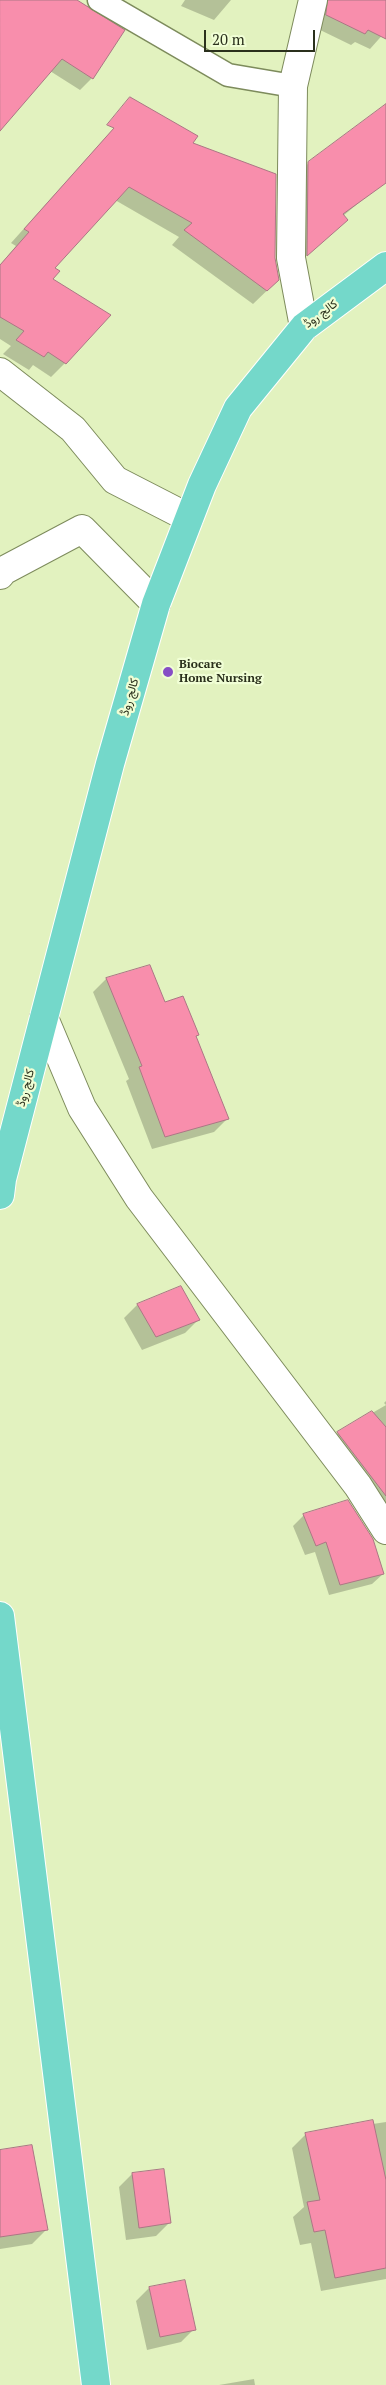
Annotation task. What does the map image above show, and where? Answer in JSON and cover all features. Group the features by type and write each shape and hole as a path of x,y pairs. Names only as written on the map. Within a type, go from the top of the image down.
{"highway":[{"name":"کالج روڈ","path":"0,1195 2,1179 110,764 156,604 202,485 238,408 304,327 386,266"},
{"path":"0,1616 96,2385"}],"street":[{"path":"98,0 228,75 293,86"},
{"path":"304,327 291,258 293,86 313,0"},
{"path":"0,372 73,430 115,480 189,518"},
{"path":"0,575 3,571 82,529 156,604"},
{"path":"44,1018 82,1108 139,1198 358,1486 386,1530"}],"building":[{"path":"0,0 77,0 125,30 93,79 62,59 0,131"},
{"path":"328,0 386,0 386,39 368,30 365,34 326,15"},
{"path":"130,97 198,136 193,143 276,174 275,258 279,280 267,291 184,230 192,223 129,187 55,268 60,271 53,279 111,315 66,364 48,352 44,357 16,340 24,331 0,317 0,265 29,232 24,229 114,128 107,125"},
{"path":"386,104 386,183 343,214 348,220 307,256 308,162"},
{"path":"150,965 165,1002 183,996 199,1035 196,1036 229,1119 165,1137 139,1067 142,1066 106,978"},
{"path":"181,1286 200,1320 156,1337 137,1304"},
{"path":"372,1411 386,1427 386,1496 337,1432"},
{"path":"348,1500 373,1539 384,1574 340,1585 326,1542 316,1546 303,1514"},
{"path":"373,2120 386,2180 386,2268 335,2278 325,2230 314,2232 307,2202 320,2200 305,2133"},
{"path":"32,2145 48,2230 0,2237 0,2150"},
{"path":"164,2169 171,2223 139,2228 132,2173"},
{"path":"185,2280 196,2330 160,2337 149,2287"}],"place":[{"name":"Biocare Home Nursing","path":"168,672"}]}
